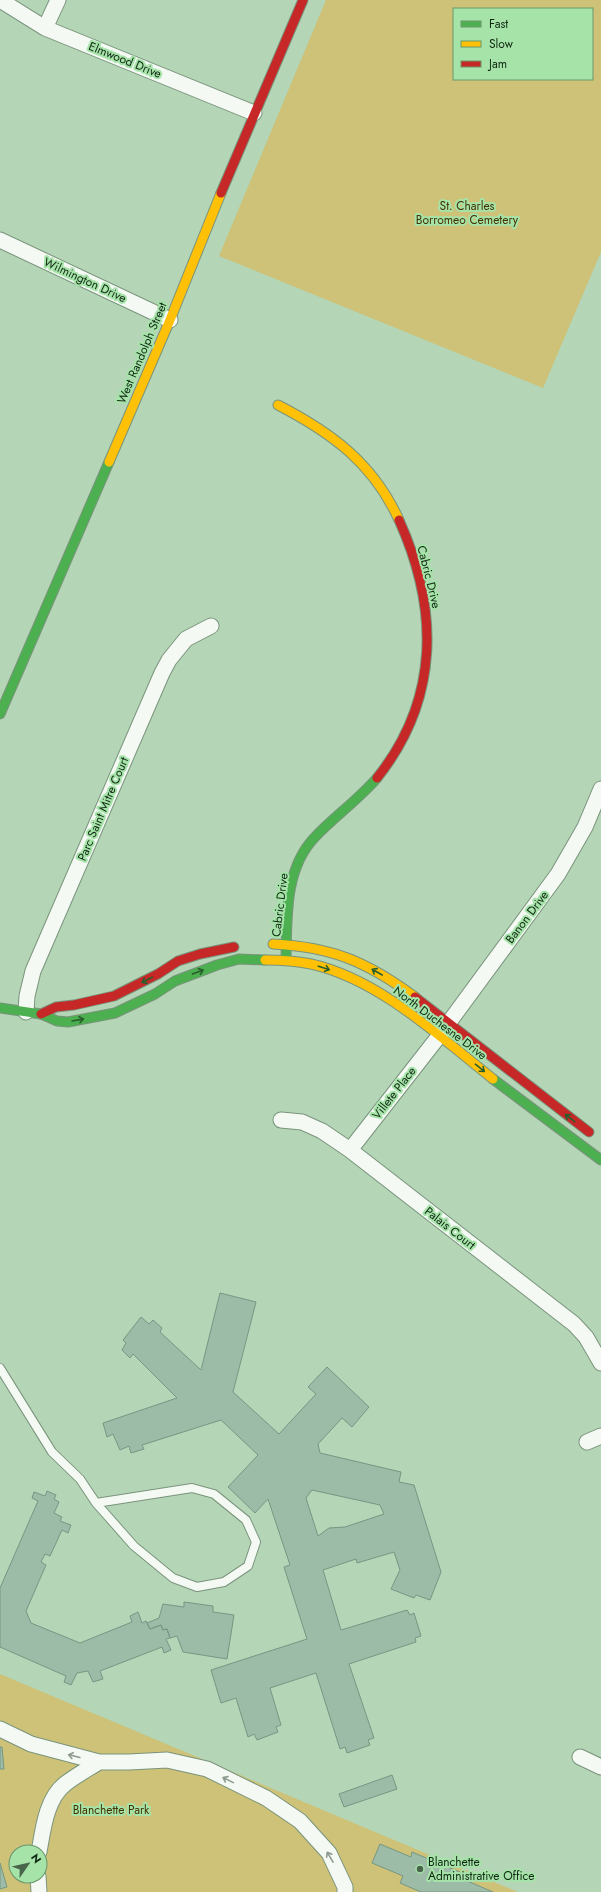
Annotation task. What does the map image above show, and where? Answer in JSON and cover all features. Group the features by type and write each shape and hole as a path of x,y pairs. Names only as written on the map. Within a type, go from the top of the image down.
{"street":[{"name":"Elmwood Drive","path":"0,0 45,28 254,113"},
{"path":"45,28 58,0"},
{"name":"West Randolph Street","path":"0,714 170,320 254,113 303,0"},
{"name":"Wilmington Drive","path":"0,240 170,320"},
{"name":"Cabric Drive","path":"278,405 317,426 340,443 356,457 378,483 389,501 405,534 422,588 427,625 426,663 423,680 418,700 406,733 385,766 363,794 316,836 298,861 290,899 286,960"},
{"name":"Parc Saint Mitre Court","path":"34,1013 27,996 33,971 162,673 169,660 186,639 211,626"},
{"name":"Banon Drive","path":"439,1036 558,874 585,827 601,790"},
{"name":"North Duchesne Drive","path":"261,944 316,948 338,954 364,964 386,977 448,1023 595,1137"},
{"path":"34,1013 56,1007 74,1005 114,996 158,974 178,962 206,952 246,946"},
{"name":"North Duchesne Drive","path":"0,1008 34,1013 57,1021 68,1022 115,1013 155,994 175,981 217,965 239,959 286,960 312,964 329,969 370,987 410,1013 497,1082 600,1156"},
{"name":"Villete Place","path":"350,1150 439,1036"},
{"name":"Palais Court","path":"281,1120 302,1122 322,1131 350,1150 574,1324 586,1337 601,1362"},
{"path":"587,1442 601,1436"},
{"path":"0,1729 30,1744 99,1762 167,1760 207,1769 266,1798 300,1821 329,1853 345,1887 345,1892"},
{"path":"580,1757 601,1767"},
{"path":"41,1844 49,1809 58,1791 64,1784 99,1762"}],"lane":[{"path":"0,1368 52,1452 80,1480 96,1503 134,1546 173,1578 197,1586 224,1582 248,1566 256,1542 246,1520 214,1494 192,1488 96,1503"}],"green space":[{"name":"St. Charles Borromeo Cemetery","path":"326,0 601,0 601,252 543,388 219,256"},
{"name":"Blanchette Park","path":"0,1674 518,1892 0,1892"}],"building":[{"path":"220,1293 256,1302 233,1392 279,1434 316,1394 308,1387 327,1367 369,1407 352,1427 342,1418 318,1444 320,1453 401,1472 399,1482 414,1485 441,1572 430,1600 416,1595 414,1598 391,1589 400,1570 394,1552 357,1563 356,1559 323,1570 341,1630 407,1610 410,1615 414,1613 421,1636 415,1638 416,1642 349,1664 374,1738 368,1740 370,1745 347,1753 345,1747 340,1749 316,1673 270,1688 281,1725 276,1727 278,1732 257,1740 254,1734 248,1737 236,1698 221,1703 211,1670 307,1639 284,1567 290,1565 268,1499 255,1513 228,1487 258,1455 221,1420 142,1445 144,1449 131,1453 129,1446 120,1450 113,1434 107,1437 103,1423 177,1398 133,1354 130,1358 122,1350 126,1343 123,1340 141,1317 149,1324 153,1320 162,1328 160,1332 201,1370","holes":["312,1490 380,1505 384,1514 345,1527 329,1528 318,1536 306,1498"]},
{"path":"47,1491 56,1495 54,1499 59,1502 54,1513 62,1517 60,1521 71,1525 68,1533 62,1530 50,1556 45,1554 41,1562 46,1565 26,1611 31,1623 80,1643 132,1622 130,1616 138,1612 142,1623 146,1621 150,1629 161,1625 163,1630 167,1629 170,1638 166,1639 171,1650 164,1653 162,1647 100,1671 103,1679 93,1682 88,1671 77,1673 71,1685 64,1682 66,1676 0,1647 0,1588 38,1501 32,1498 34,1492 45,1496"},
{"path":"184,1602 213,1606 213,1612 234,1615 227,1659 183,1652 177,1636 170,1638 167,1629 163,1630 161,1625 150,1629 147,1623 159,1618 163,1604 184,1607"},
{"path":"0,1747 2,1747 4,1769 0,1769"},
{"path":"392,1775 397,1789 344,1807 339,1794"},
{"name":"Blanchette Administrative Office","path":"380,1844 411,1857 412,1852 467,1875 465,1880 493,1892 421,1892 400,1883 403,1876 372,1863"},
{"path":"0,1863 7,1887 0,1889"}],"traffic: fast":[{"path":"0,714 109,462"},
{"path":"286,960 287,912 289,895 292,879 298,864 305,850 315,837 362,794 377,778"},
{"path":"0,1008 41,1014 57,1021 68,1022 115,1013 155,994 175,981 217,965 239,959 265,960"},
{"path":"493,1079 601,1160"}],"traffic: slow":[{"path":"109,462 170,320 221,193"},
{"path":"278,405 316,427 333,439 364,466 389,500 399,520"},
{"path":"273,944 314,949 348,958 381,974 415,997"},
{"path":"265,960 311,964 361,982 408,1011 493,1079"}],"traffic: jam":[{"path":"221,193 303,0"},
{"path":"377,778 398,748 413,717 422,685 427,653 426,620 421,587 412,553 399,520"},
{"path":"41,1014 56,1007 74,1005 114,996 158,974 178,961 200,954 234,947"},
{"path":"415,997 589,1132"}],"place":[{"name":"Blanchette Administrative Office","path":"420,1869"}]}
